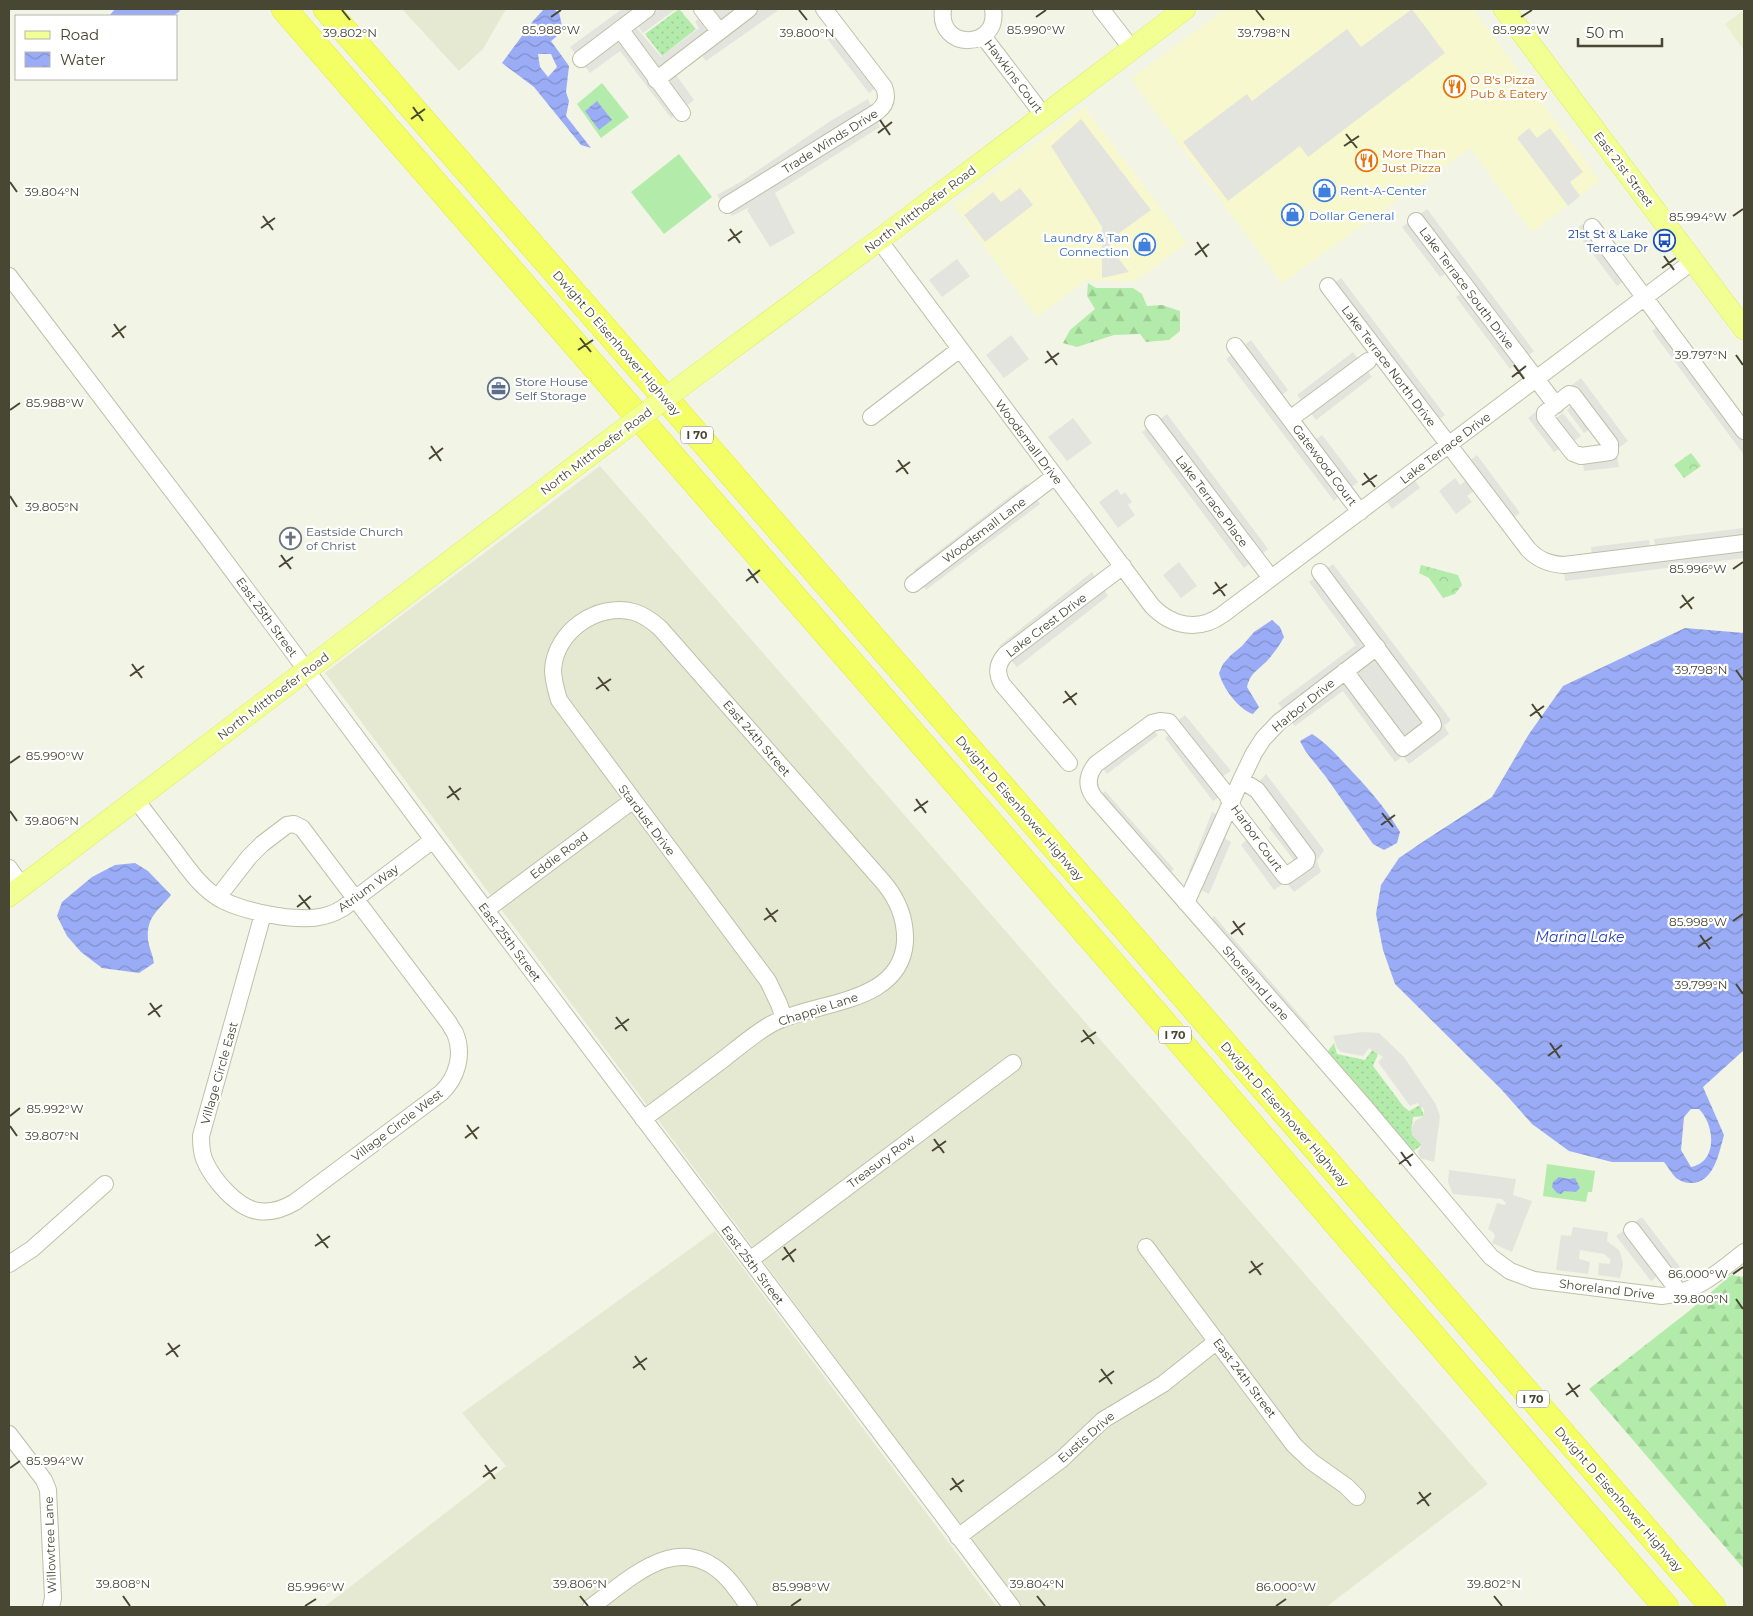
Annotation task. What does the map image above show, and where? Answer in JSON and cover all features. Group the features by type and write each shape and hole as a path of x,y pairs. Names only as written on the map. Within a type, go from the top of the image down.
{"highway":[{"name":"I 70","path":"284,9 1140,995 1666,1607"},
{"name":"Dwight D Eisenhower Highway","path":"326,9 1713,1607"},
{"path":"1616,1551 1662,1607"}],"main road":[{"name":"North Mitthoefer Road","path":"15,891 611,439 1185,9"},
{"name":"East 21st Street","path":"1504,9 1744,329"}],"street":[{"path":"581,59 647,9"},
{"path":"702,9 719,31"},
{"path":"656,80 749,9"},
{"name":"Trade Winds Drive","path":"727,205 877,112 884,105 886,96 884,87 824,9"},
{"name":"Hawkins Court","path":"943,9 944,24 954,36 969,40 983,36 989,30 992,23 993,9"},
{"path":"1101,9 1132,50"},
{"path":"620,30 682,113"},
{"name":"Hawkins Court","path":"983,36 1044,116"},
{"name":"Lake Terrace South Drive","path":"1416,221 1556,405"},
{"path":"1592,227 1744,431"},
{"name":"Woodsmall Drive","path":"878,240 1152,606 1172,622 1193,625"},
{"name":"Lake Terrace Drive","path":"1193,625 1204,624 1218,618 1693,262"},
{"name":"East 25th Street","path":"9,276 216,549 643,1120 1012,1607"},
{"name":"Lake Terrace North Drive","path":"1328,286 1528,549 1544,561 1551,564 1567,565 1744,543"},
{"name":"Gatewood Court","path":"1234,346 1360,512"},
{"path":"871,417 960,349"},
{"name":"Gatewood Court","path":"1290,419 1368,361"},
{"name":"Lake Terrace Place","path":"1153,423 1271,578"},
{"name":"Woodsmall Lane","path":"913,584 1055,476"},
{"name":"Lake Crest Drive","path":"1069,763 1002,684 998,675 998,666 1005,655 1123,566"},
{"name":"Harbor Drive","path":"1320,572 1432,722 1432,727 1403,748 1346,671"},
{"name":"East 24th Street","path":"586,619 602,612 623,610 643,616 660,628 884,883 897,901 901,911"},
{"name":"Stardust Drive","path":"586,619 571,631 559,649 553,669 554,685 559,700 768,981 784,1018"},
{"name":"Harbor Drive","path":"1186,903 1254,753 1270,731 1279,722 1377,647"},
{"name":"Harbor Court","path":"1163,721 1169,722 1174,726 1284,876 1306,862 1307,857 1257,790 1241,780"},
{"name":"Shoreland Lane","path":"1163,721 1152,723 1096,764 1088,780 1094,797 1364,1106 1479,1245 1493,1259"},
{"name":"Atrium Way","path":"136,800 195,877 208,890 240,908 264,914 303,919 320,918 339,910 433,840"},
{"name":"Eddie Road","path":"486,910 632,800"},
{"name":"Village Circle West","path":"218,897 258,847 285,826 294,824 302,828 449,1023 457,1042 459,1057 453,1076 441,1092 295,1202 279,1209 257,1211"},
{"path":"9,868 15,891"},
{"name":"Chappie Lane","path":"643,1120 762,1030 784,1018 864,994 882,984 896,968 904,948 905,932 901,911"},
{"name":"Village Circle East","path":"257,1211 228,1194 207,1165 201,1136 264,914"},
{"name":"Treasury Row","path":"750,1260 1013,1063"},
{"path":"9,1264 32,1249 105,1184"},
{"path":"1632,1230 1680,1293"},
{"name":"East 24th Street","path":"1146,1247 1294,1444 1312,1462 1346,1486 1357,1497"},
{"name":"Shoreland Drive","path":"1493,1259 1520,1275 1544,1282 1656,1296 1680,1293 1707,1280 1744,1252"},
{"name":"Eustis Drive","path":"958,1537 1062,1459 1107,1417 1162,1384 1217,1341"},
{"name":"Willowtree Lane","path":"9,1434 44,1480 48,1490 53,1598 51,1607"},
{"path":"591,1607 659,1560 685,1557 710,1564 727,1578 750,1607"}],"shaded area":[{"path":"402,9 506,9 483,49 459,71"},
{"path":"622,9 657,9 635,26 661,57 699,28 695,22 701,16 695,9 780,9 706,61 699,52 674,72 694,100 671,118 620,51 590,73 570,47"},
{"path":"659,9 676,9 643,33 637,25"},
{"path":"1225,9 1473,9 1600,181 1532,232 1470,148 1282,283 1131,79"},
{"path":"1412,9 1445,53 1308,157 1300,146 1228,201 1183,142 1247,94 1252,101 1347,29 1361,47"},
{"path":"1744,10 1744,50 1725,24"},
{"path":"838,27 881,84 869,93 825,36"},
{"path":"868,99 880,127 775,193 795,233 770,247 747,210 750,207 732,216 717,195 742,181 832,120"},
{"path":"1084,107 1187,243 1134,282 1086,280 1037,317 953,205"},
{"path":"1081,119 1151,210 1115,236 1109,246 1129,272 1102,278 1102,227 1051,146"},
{"path":"1529,128 1537,138 1550,128 1583,172 1570,182 1580,196 1568,206 1517,138"},
{"path":"1020,188 1033,205 985,242 964,215 993,192 1001,202"},
{"path":"1427,209 1534,351 1510,369 1456,297 1463,292 1448,272 1440,277 1402,227"},
{"path":"1592,217 1634,274 1617,286 1575,230"},
{"path":"957,259 970,276 942,297 929,280"},
{"path":"1341,278 1445,415 1429,427 1326,289"},
{"path":"1666,320 1744,424 1744,455 1652,331"},
{"path":"1011,335 1029,359 1004,378 986,355"},
{"path":"1251,340 1288,390 1282,395 1315,440 1322,435 1358,482 1334,501 1226,359"},
{"path":"1353,352 1372,377 1316,420 1297,395"},
{"path":"1581,378 1628,441 1616,450 1619,467 1584,471 1583,462 1561,448 1554,452 1528,418 1545,405 1555,419 1563,413 1581,436 1572,442 1577,449 1597,447 1600,439 1591,428 1584,433 1567,410 1573,404 1564,391"},
{"path":"1167,414 1268,549 1244,568 1142,432"},
{"path":"1073,418 1092,443 1067,461 1048,437"},
{"path":"1477,455 1520,513 1502,526 1475,490 1467,496 1472,502 1456,514 1439,491 1455,478 1460,485 1468,479 1460,468"},
{"path":"600,466 1488,1484 1326,1607 1021,1607 325,673"},
{"path":"1414,479 1420,488 1392,509 1385,499"},
{"path":"1026,484 1040,504 926,590 914,570"},
{"path":"1117,489 1121,495 1125,492 1132,502 1128,505 1135,515 1118,528 1099,502"},
{"path":"1744,528 1744,558 1565,581 1564,560 1592,556 1591,547 1649,540 1650,549 1656,548 1654,539"},
{"path":"1179,562 1197,586 1181,598 1163,575"},
{"path":"1333,564 1451,720 1444,726 1449,734 1409,764 1403,756 1395,762 1343,691 1295,726 1278,703 1356,645 1309,582"},
{"path":"1092,572 1108,596 1017,667 999,646"},
{"path":"1185,715 1231,771 1221,777 1221,796 1213,801 1165,738 1173,732 1170,727"},
{"path":"1146,720 1158,735 1107,774 1094,757"},
{"path":"1266,774 1324,850 1317,861 1321,872 1294,892 1286,882 1274,890 1241,845 1256,831 1283,866 1290,868 1296,863 1269,828 1277,817 1254,787"},
{"path":"1105,791 1174,869 1160,884 1092,804"},
{"path":"1212,812 1218,815 1226,839 1231,842 1209,894 1201,890 1189,871"},
{"path":"1214,916 1310,1027 1297,1039 1201,927"},
{"path":"1362,1032 1379,1033 1404,1057 1435,1103 1440,1116 1434,1162 1420,1158 1418,1152 1422,1145 1412,1135 1411,1130 1415,1121 1424,1116 1424,1109 1417,1103 1410,1106 1378,1062 1383,1057 1369,1048 1363,1056 1341,1052 1337,1048 1333,1036"},
{"path":"1449,1170 1516,1179 1513,1195 1532,1201 1512,1252 1492,1243 1495,1236 1488,1229 1497,1203 1505,1205 1506,1203 1502,1199 1453,1194 1448,1182"},
{"path":"1642,1217 1680,1267 1663,1280 1659,1275 1651,1281 1616,1236"},
{"path":"1573,1227 1608,1232 1607,1241 1619,1250 1621,1255 1623,1265 1620,1278 1598,1275 1599,1263 1609,1264 1611,1260 1604,1254 1580,1250 1579,1259 1590,1262 1588,1274 1556,1270 1561,1235 1571,1236"},
{"path":"715,1231 997,1607 324,1607 506,1466 462,1413"}],"green space":[{"path":"679,9 696,29 662,56 645,34"},
{"path":"602,83 629,117 601,138 577,104"},
{"path":"679,154 712,197 664,234 631,192"},
{"path":"1088,283 1096,288 1133,288 1142,294 1147,306 1162,305 1180,311 1180,331 1169,340 1146,342 1140,334 1114,335 1077,347 1063,343 1070,330 1095,309 1087,296"},
{"path":"1691,453 1701,466 1684,478 1674,465"},
{"path":"1421,565 1458,575 1462,585 1455,594 1443,598 1429,578 1419,573"},
{"path":"1334,1043 1337,1054 1365,1060 1372,1050 1378,1054 1373,1066 1403,1106 1409,1111 1420,1105 1424,1116 1413,1117 1412,1130 1413,1135 1422,1145 1412,1152 1364,1093 1333,1063 1328,1051"},
{"path":"1547,1164 1595,1171 1592,1192 1588,1192 1586,1202 1543,1196"},
{"path":"1731,1275 1744,1277 1744,1569 1589,1389 1689,1311"}],"water":[{"path":"115,9 179,9 180,11 174,15 110,15"},
{"path":"544,9 552,9 559,12 563,31 551,41 569,66 566,92 569,101 566,116 591,148 581,145 534,87 502,63","holes":["538,54 551,54 557,67 548,77 540,67"]},
{"path":"597,101 612,120 599,130 585,111"},
{"path":"1272,620 1280,627 1284,637 1272,655 1250,678 1247,687 1259,707 1253,714 1242,708 1232,697 1219,673 1223,664 1254,632"},
{"name":"Marina Lake","path":"1685,628 1744,633 1744,1050 1703,1087 1724,1135 1714,1166 1710,1173 1699,1182 1683,1182 1673,1175 1664,1162 1612,1162 1569,1151 1532,1124 1501,1089 1395,984 1383,950 1376,914 1381,885 1399,858 1492,797 1529,734 1563,686","holes":["1691,1109 1699,1109 1711,1133 1710,1151 1700,1164 1691,1167 1681,1150 1684,1117"]},
{"path":"1312,734 1334,752 1382,805 1400,832 1397,843 1384,850 1373,844 1306,752 1300,741"},
{"path":"135,863 148,871 171,895 154,915 149,926 148,940 154,963 139,973 102,968 81,952 67,936 57,916 62,902 92,877 115,865"},
{"path":"1559,1177 1575,1178 1580,1188 1576,1192 1564,1191 1561,1194 1557,1193 1552,1187 1553,1182"}],"place":[{"name":"O B's Pizza Pub & Eatery","path":"1454,86"},
{"name":"More Than Just Pizza","path":"1366,160"},
{"name":"Rent-A-Center","path":"1324,190"},
{"name":"Dollar General","path":"1293,215"},
{"name":"21st St & Lake Terrace Dr","path":"1664,240"},
{"name":"Laundry & Tan Connection","path":"1145,244"},
{"name":"Store House Self Storage","path":"499,388"},
{"name":"Eastside Church of Christ","path":"290,538"}]}
